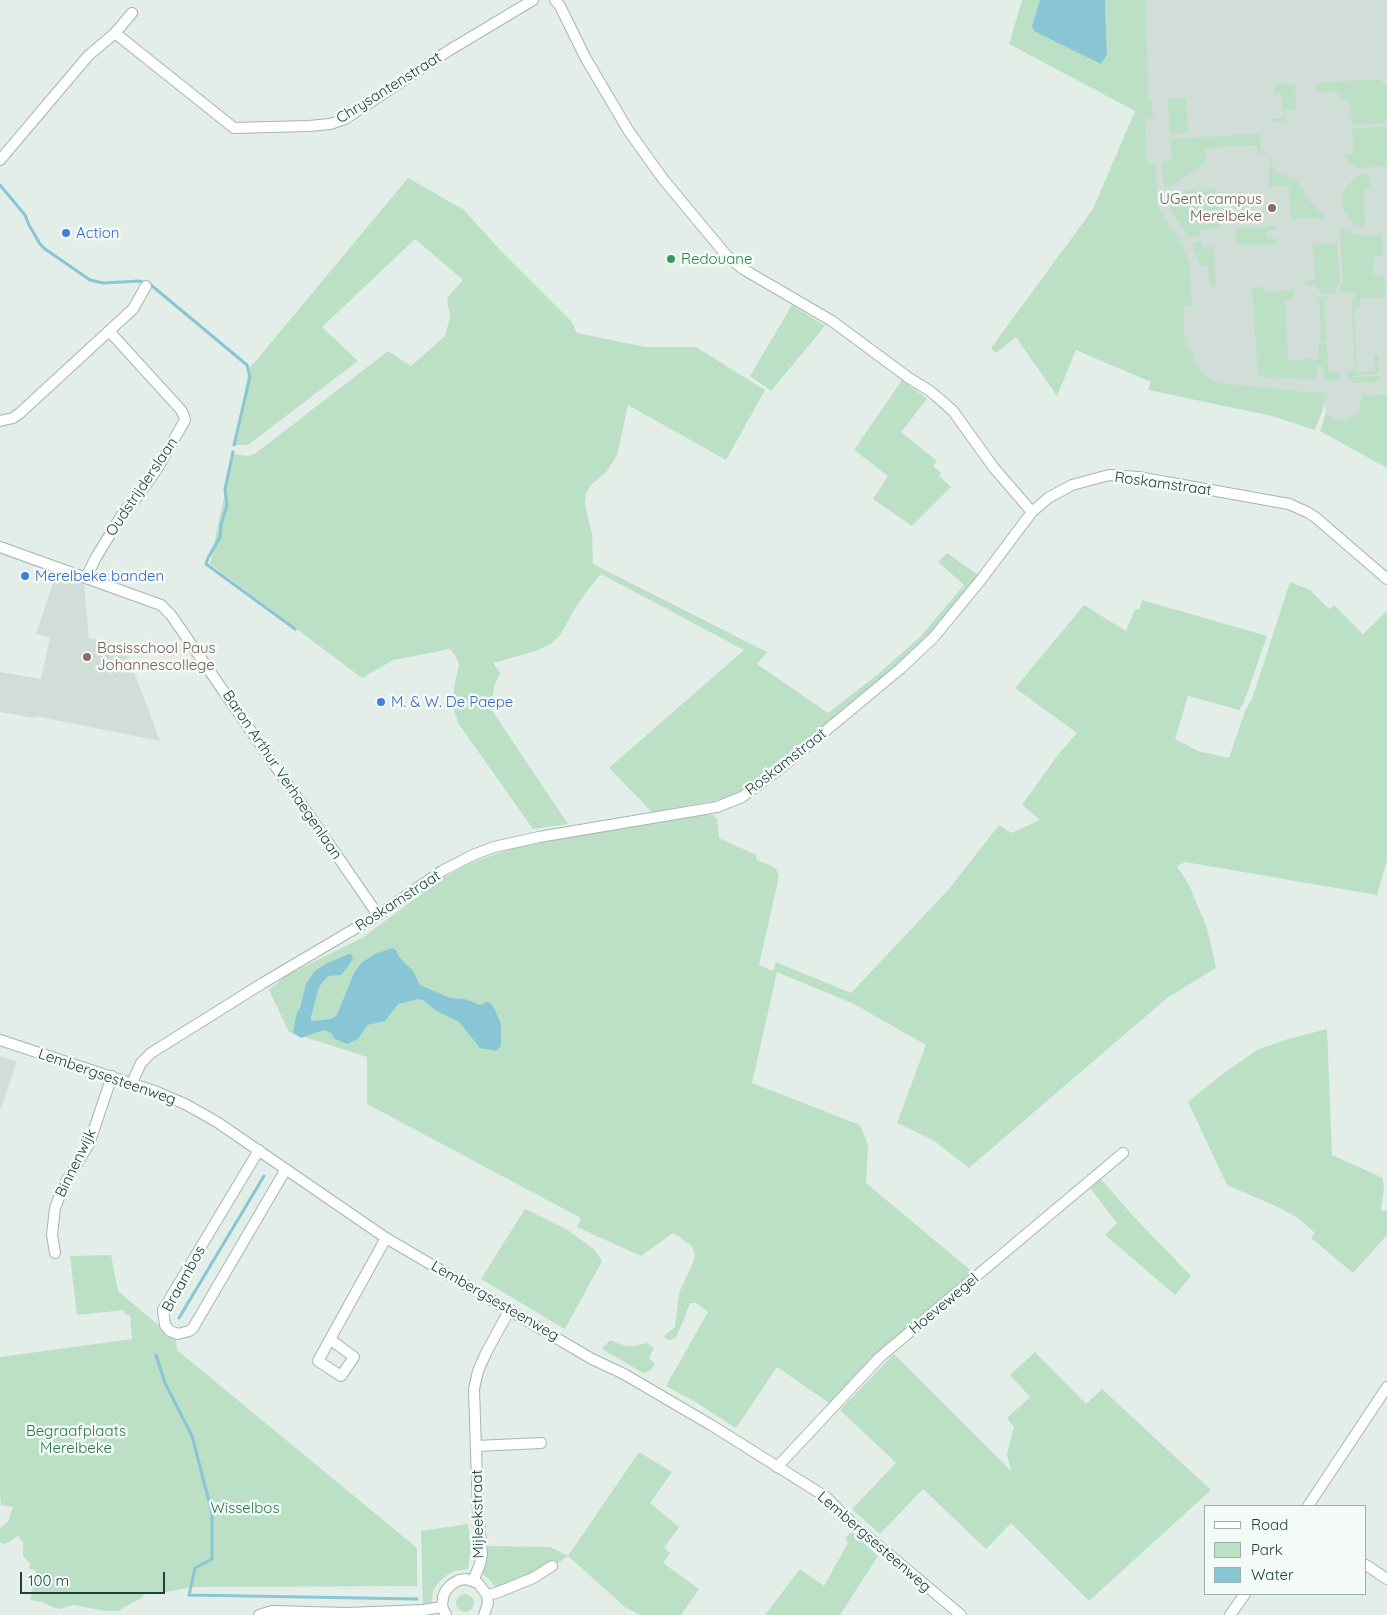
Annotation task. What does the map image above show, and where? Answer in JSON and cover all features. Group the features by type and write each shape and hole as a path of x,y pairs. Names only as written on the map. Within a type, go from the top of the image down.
{"street":[{"name":"Chrysantenstraat","path":"115,33 234,128 309,126 330,124 345,119 448,51 533,0"},
{"path":"555,0 564,13 584,57 628,130 663,179 727,256 743,268 832,321 908,378 944,402 953,411 994,468 1032,512"},
{"path":"0,160 88,56 115,33 132,13"},
{"path":"0,422 13,418 133,309 146,286"},
{"name":"Oudstrijderslaan","path":"86,578 95,559 120,518 157,469 185,420 181,410 109,331"},
{"name":"Roskamstraat","path":"132,1083 141,1062 151,1053 378,915 442,871 473,855 494,847 539,836 717,807 742,797 781,768 900,669 933,638 980,581 1032,512 1048,498 1072,485 1109,475 1138,477 1289,504 1315,517 1387,579"},
{"name":"Baron Arthur Verhaegenlaan","path":"0,547 161,605 171,615 378,915"},
{"name":"Lembergsesteenweg","path":"0,1040 132,1083 185,1104 217,1122 386,1238 711,1425 826,1497 853,1524 961,1615"},
{"name":"Binnenwijk","path":"55,1253 52,1235 55,1208 64,1185 89,1144 112,1076"},
{"name":"Braambos","path":"259,1150 164,1310 165,1325 170,1331 184,1334 192,1328 286,1169"},
{"name":"Hoevewegel","path":"777,1467 880,1357 1123,1153"},
{"path":"331,1340 386,1238"},
{"name":"Mijleekstraat","path":"473,1580 482,1554 478,1512 474,1389 478,1371 486,1353 510,1309"},
{"path":"1309,1505 1387,1386"},
{"path":"476,1446 541,1443"},
{"path":"487,1595 533,1578 552,1566"},
{"path":"1367,1566 1387,1579"},
{"path":"258,1615 272,1611 346,1613 444,1611 443,1597 446,1590 459,1580 473,1580 482,1586 487,1595 487,1614"},
{"path":"1230,1615 1244,1595"}],"shaded area":[{"name":"UGent campus Merelbeke","path":"1116,0 1387,0 1387,394 1362,395 1359,408 1350,418 1336,419 1326,413 1325,393 1221,383 1210,379 1202,372 1191,348 1162,349 1160,213 1151,163 1147,163 1145,119"},
{"name":"Basisschool Paus Johannescollege","path":"56,574 84,584 89,638 124,645 160,741 35,716 34,718 0,712 0,672 41,679 50,637 36,634"},
{"path":"0,1056 17,1061 0,1111"}],"green space":[{"path":"1022,0 1040,0 1033,26 1107,54 1105,0 1146,0 1148,100 1152,100 1153,119 1145,119 1147,163 1155,162 1158,204 1161,213 1179,239 1189,262 1192,306 1183,307 1185,347 1191,347 1195,360 1202,372 1210,379 1221,383 1325,393 1324,406 1315,430 1272,416 1148,390 1151,382 1076,350 1057,396 1016,337 996,353 991,348 1093,209 1135,111 1009,44"},
{"path":"1381,79 1382,85 1387,85 1387,123 1352,125 1350,100 1342,101 1334,91 1318,92 1317,83"},
{"path":"1295,84 1296,109 1285,110 1286,121 1272,122 1272,119 1284,118 1281,94 1275,94 1274,85"},
{"path":"1186,98 1188,133 1170,134 1168,99"},
{"path":"1387,127 1387,166 1358,168 1347,162 1345,155 1354,154 1352,128"},
{"path":"1260,134 1261,151 1268,151 1268,153 1258,153 1257,145 1206,148 1206,162 1172,186 1168,188 1163,184 1162,162 1172,161 1170,139"},
{"path":"1269,156 1277,173 1297,180 1308,199 1325,218 1291,219 1289,186 1269,187"},
{"path":"1369,174 1370,186 1364,192 1365,227 1354,225 1342,207 1342,197 1345,188 1356,177"},
{"path":"408,178 464,210 499,249 571,321 577,333 645,347 696,347 765,390 726,460 628,405 617,455 607,471 591,485 586,494 585,505 592,534 593,564 767,652 757,664 828,713 877,675 920,637 964,585 938,562 947,553 978,575 925,641 839,715 739,793 729,798 652,812 609,768 744,650 601,574 574,610 561,634 551,644 536,651 493,663 500,673 494,686 491,709 568,824 533,829 458,723 454,709 454,688 459,664 450,649 393,660 362,678 210,564 233,454 248,456 256,453 388,351 411,366 445,336 450,318 447,298 463,280 415,239 322,327 358,361 248,445 234,445 249,369"},
{"path":"1215,188 1215,196 1219,196 1220,228 1201,230 1201,235 1188,237 1172,213 1170,209 1171,204 1181,192 1190,189"},
{"path":"1276,226 1276,230 1267,230 1267,239 1277,239 1277,245 1237,245 1236,228"},
{"path":"1340,229 1363,236 1382,235 1383,256 1373,257 1373,273 1375,275 1383,275 1384,273 1386,297 1360,299 1360,307 1354,308 1357,372 1375,371 1374,355 1378,355 1379,374 1355,375 1354,377 1379,376 1379,382 1354,383 1349,379 1345,371 1355,371 1351,301 1355,300 1354,292 1339,292 1339,288 1343,283"},
{"path":"1202,241 1202,247 1214,247 1216,286 1210,287 1208,266 1200,266 1192,245 1193,242"},
{"path":"1337,243 1340,282 1335,286 1336,293 1322,294 1315,285 1306,286 1305,281 1315,280 1313,244"},
{"path":"1263,287 1265,292 1293,290 1293,299 1285,300 1288,360 1319,359 1319,344 1327,344 1328,372 1338,372 1339,381 1325,381 1323,366 1317,366 1317,380 1258,376 1252,288"},
{"path":"1334,297 1324,299 1326,342 1321,343 1319,298"},
{"path":"792,305 825,326 771,391 750,376"},
{"path":"902,380 927,399 901,432 937,461 933,466 941,473 939,476 951,487 912,526 873,499 888,476 854,450"},
{"path":"1387,394 1387,468 1320,431 1326,413 1336,419 1350,418 1359,408 1362,395"},
{"path":"1290,582 1310,590 1329,609 1334,605 1363,634 1387,611 1387,861 1377,895 1185,862 1177,866 1189,885 1207,928 1216,968 1167,998 969,1168 933,1140 897,1123 926,1045 854,1004 777,972 752,1083 860,1125 868,1145 866,1183 975,1274 832,1405 777,1367 736,1428 694,1401 666,1386 708,1312 696,1303 690,1303 676,1337 670,1340 664,1336 675,1327 679,1293 694,1260 695,1254 691,1245 673,1233 641,1256 577,1227 581,1218 367,1104 367,1057 289,1032 269,990 287,975 362,938 443,878 474,862 510,849 544,842 702,815 713,815 717,819 719,838 756,855 757,860 776,869 779,876 759,965 773,971 776,962 851,993 949,889 999,825 1011,833 1040,820 1022,805 1057,756 1077,733 1015,688 1084,605 1126,631 1135,609 1139,610 1142,600 1267,636 1244,702 1239,710 1188,696 1175,739 1198,751 1229,758 1245,711 1252,699"},
{"path":"1327,1029 1332,1155 1383,1178 1384,1188 1381,1210 1387,1211 1387,1235 1353,1273 1311,1238 1315,1233 1298,1218 1276,1206 1227,1185 1188,1102 1220,1076 1257,1050 1288,1039"},
{"path":"1101,1179 1133,1216 1191,1276 1175,1295 1105,1235 1117,1223 1090,1188"},
{"path":"525,1209 566,1229 595,1250 602,1261 565,1329 481,1279"},
{"path":"111,1255 118,1291 176,1340 177,1350 417,1548 417,1586 194,1587 154,1594 144,1592 143,1597 118,1611 73,1605 60,1609 43,1602 30,1600 36,1570 29,1569 30,1563 23,1556 23,1543 18,1536 7,1543 2,1544 0,1542 0,1528 8,1522 13,1507 1,1505 0,1494 0,1357 132,1339 130,1315 125,1315 124,1310 77,1315 70,1256"},
{"path":"610,1340 625,1346 647,1343 654,1348 649,1358 655,1364 650,1371 643,1373 602,1349"},
{"path":"1035,1352 1086,1404 1102,1389 1211,1490 1089,1601 1011,1523 986,1549 923,1489 880,1534 852,1509 896,1463 840,1410 894,1354 1011,1471 1007,1454 1014,1427 1007,1418 1030,1397 1010,1375"},
{"path":"639,1452 672,1472 650,1503 679,1527 664,1548 670,1553 663,1563 699,1589 681,1615 640,1615 625,1607 568,1556"},
{"path":"468,1524 471,1546 468,1569 454,1571 447,1575 433,1590 432,1603 423,1605 421,1531"},
{"path":"852,1532 878,1556 840,1615 765,1615 800,1569 824,1586 848,1543 845,1538"},
{"path":"488,1546 550,1547 568,1556 558,1563 549,1561 527,1576 496,1588 482,1574"},
{"path":"461,1594 469,1594 474,1599 472,1610 461,1612 456,1607 456,1599"}],"water":[{"path":"1040,0 1105,0 1107,54 1101,64 1034,31 1032,26"},
{"path":"393,948 413,971 420,985 450,998 465,999 480,1005 486,1002 490,1003 501,1024 501,1046 496,1051 480,1048 459,1022 435,1010 425,1001 418,999 398,1004 385,1021 367,1025 358,1039 347,1044 335,1039 331,1033 324,1030 301,1038 293,1033 297,1012 300,1008 306,984 315,971 327,963 349,954 352,955 353,958 350,964 341,975 328,976 318,990 311,1021 331,1019 337,1015 354,973 361,963 377,953"}],"waterway":[{"path":"0,185 25,215 40,244 45,249 90,280 103,283 140,281 151,285 247,365 250,377 234,445"},
{"path":"233,452 225,489 227,505 221,525 220,537 206,564 295,629"},
{"path":"179,1318 264,1176"},
{"path":"156,1355 165,1383 192,1436 212,1513 212,1559 195,1568 189,1595 417,1599"}],"place":[{"name":"UGent campus Merelbeke","path":"1272,208"},
{"name":"Action","path":"66,233"},
{"name":"Redouane","path":"671,259"},
{"name":"Merelbeke banden","path":"25,576"},
{"name":"Basisschool Paus Johannescollege","path":"87,657"},
{"name":"M. & W. De Paepe","path":"381,702"}],"park label":[{"name":"Begraafplaats Merelbeke","path":"76,1440"},
{"name":"Wisselbos","path":"245,1508"}]}
